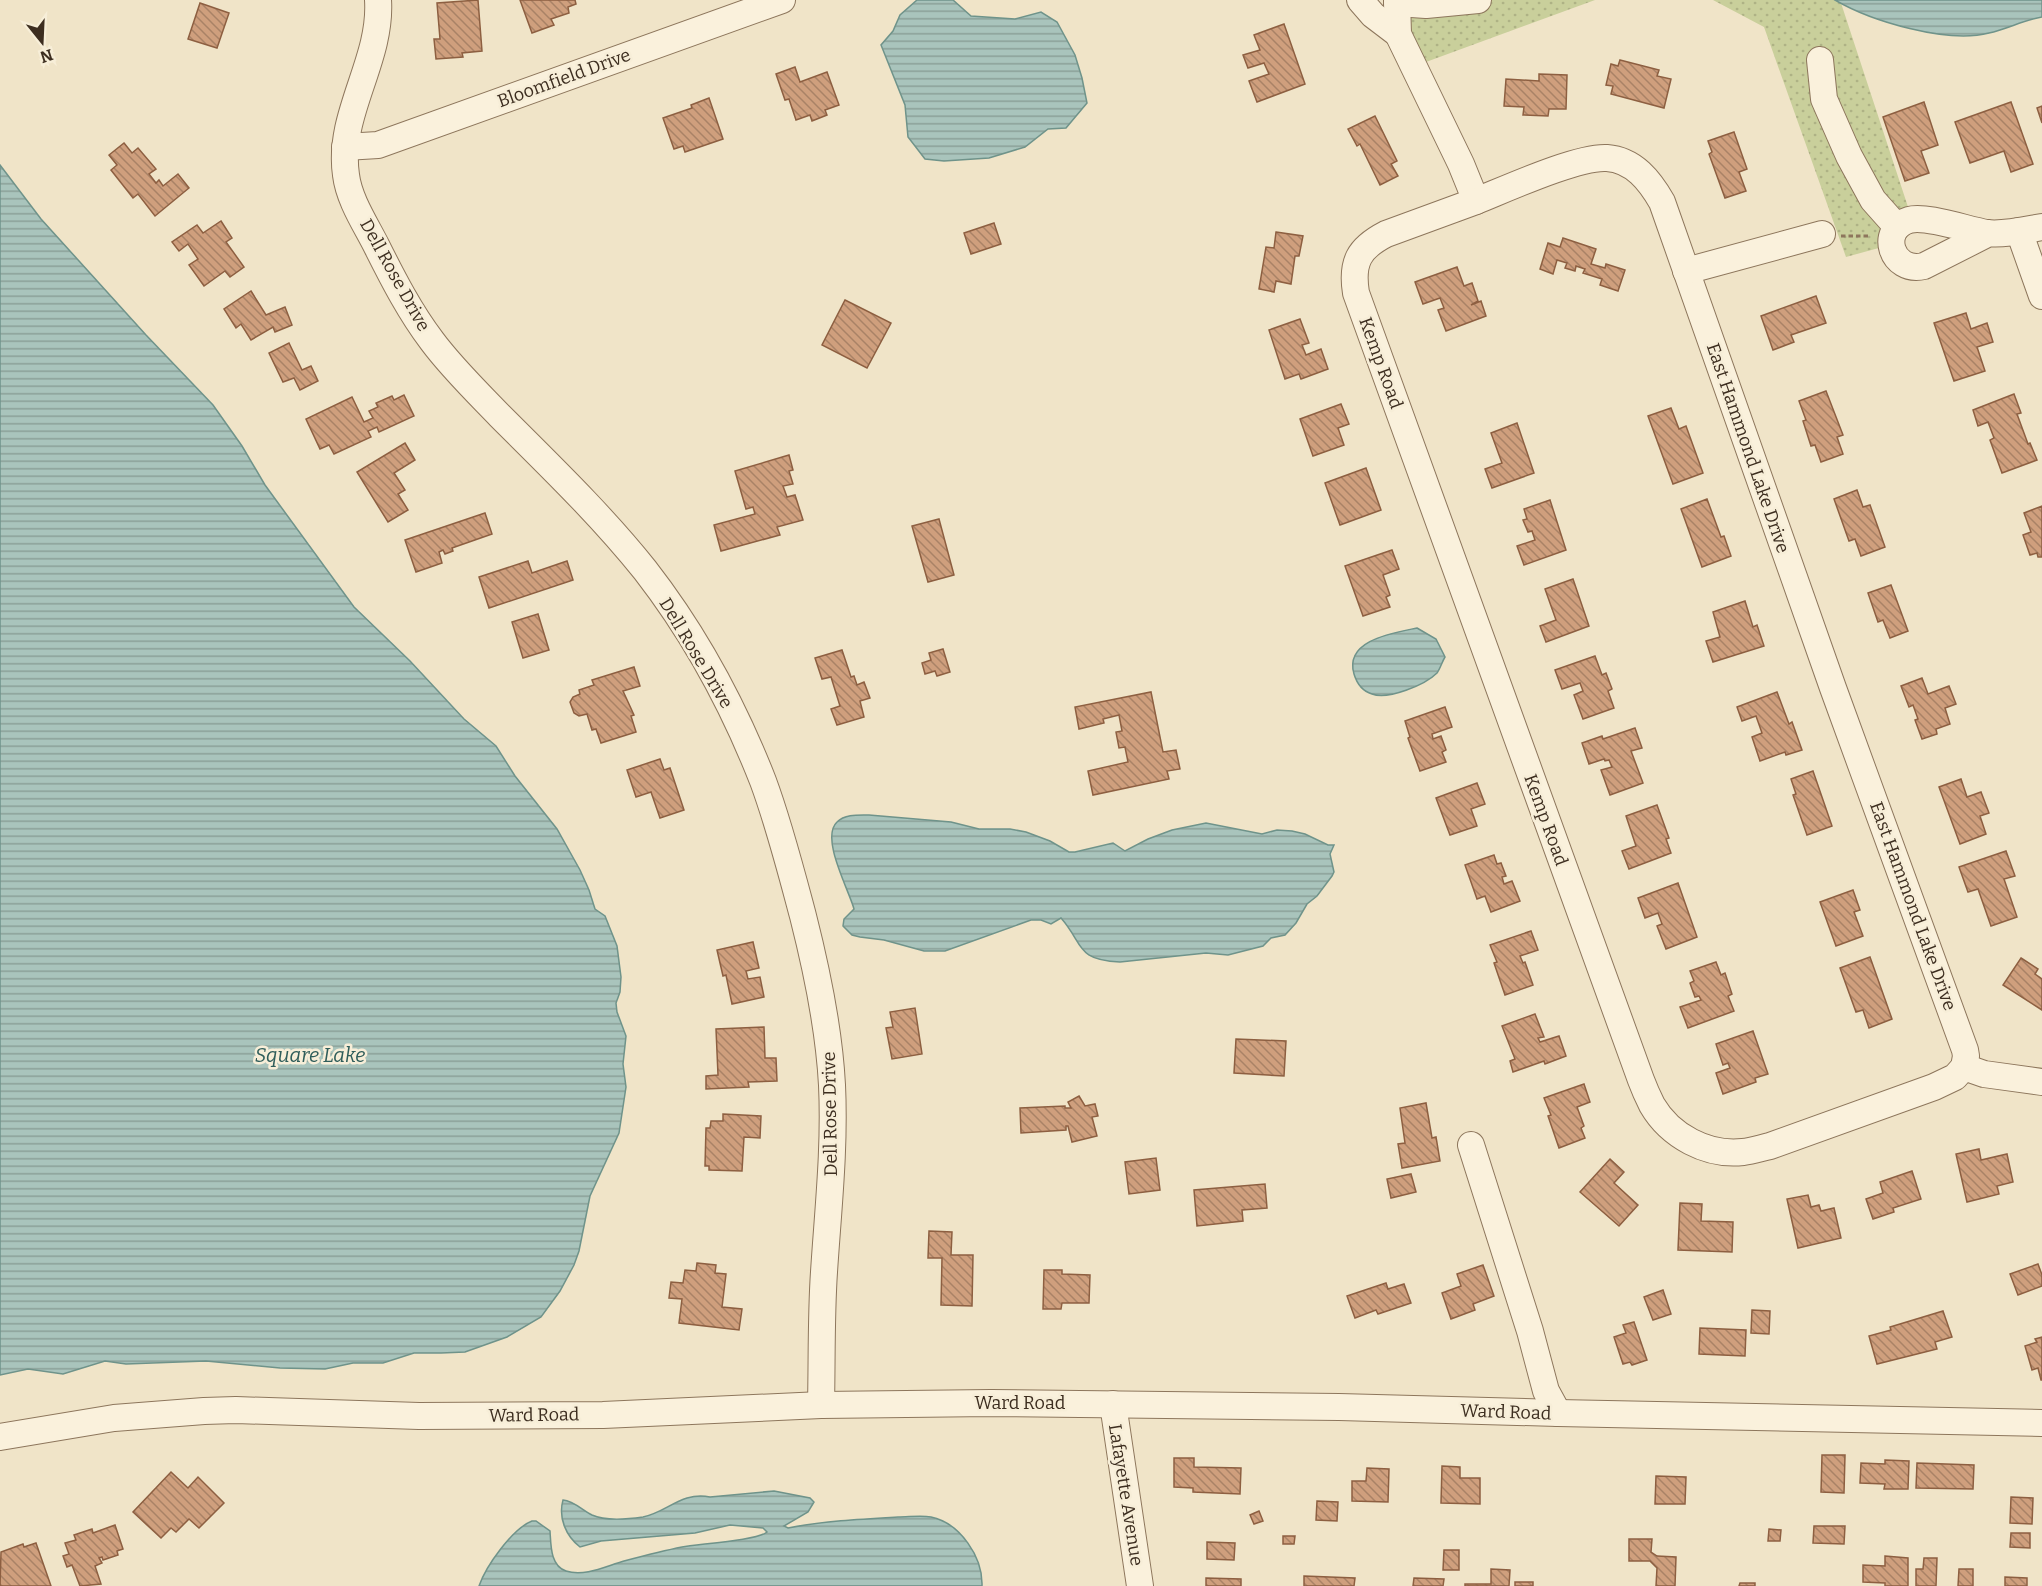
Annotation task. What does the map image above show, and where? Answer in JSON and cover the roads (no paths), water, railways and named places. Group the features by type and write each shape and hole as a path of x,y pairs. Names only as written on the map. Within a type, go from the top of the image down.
{"street":[{"name":"Dell Rose Drive","path":"378,0 377,30 345,147 346,176 352,197 416,318 433,342 458,372 613,532 647,573 684,626 708,667 745,739 763,783 795,885 808,937 820,989 830,1054 832,1164 824,1276 821,1405"},
{"name":"Bloomfield Drive","path":"345,147 378,145 782,0"},
{"path":"1360,0 1373,15 1398,34"},
{"path":"1476,201 1461,164 1398,34 1397,2 1426,4 1478,0"},
{"path":"1820,60 1824,99 1849,156 1873,200 1895,231"},
{"name":"East Hammond Lake Drive","path":"1476,201 1564,168 1592,159 1607,158 1619,161 1643,174 1662,202 1829,677 1965,1050 1964,1067"},
{"name":"Kemp Road","path":"1476,201 1386,234 1370,243 1358,256 1353,279 1356,293 1632,1058 1652,1106 1680,1136 1701,1146 1724,1152 1743,1152 1770,1146 1934,1088 1955,1077 1964,1067"},
{"path":"1989,233 1917,268 1897,259 1891,246 1895,231 1907,220 1916,219 1989,233 2030,229 2042,296"},
{"path":"1686,271 1822,235"},
{"path":"1964,1067 1984,1074 2042,1082"},
{"path":"1471,1145 1530,1331 1546,1391 1558,1413"},
{"name":"Ward Road","path":"0,1437 114,1418 204,1411 419,1416 603,1415 821,1405 1113,1404 1339,1407 2042,1423"},
{"name":"Lafayette Avenue","path":"1113,1404 1140,1586"}],"water":[{"path":"917,0 953,0 971,16 1015,19 1041,12 1057,22 1075,55 1087,103 1066,128 1048,129 1025,147 989,158 944,161 925,159 908,137 905,105 881,45 893,31 900,15"},
{"path":"1835,0 2042,0 2042,17 1989,33 1972,36 1952,35 1931,33 1888,23"},
{"name":"Square Lake","path":"0,165 41,219 213,405 242,446 265,485 354,607 410,661 464,719 496,746 515,776 557,829 580,870 595,909 605,916 617,946 621,977 620,992 616,1003 626,1036 623,1064 626,1087 619,1133 590,1196 579,1251 560,1291 541,1317 507,1337 465,1352 414,1353 383,1363 353,1363 325,1369 280,1368 206,1361 126,1364 105,1361 63,1374 28,1369 0,1375"},
{"path":"1417,628 1436,639 1445,657 1437,673 1415,686 1387,695 1368,693 1363,689 1354,674 1353,662 1356,653 1373,640"},
{"path":"869,815 951,822 979,829 1010,829 1050,841 1069,852 1113,843 1125,851 1172,830 1206,823 1262,834 1277,830 1292,831 1305,834 1328,845 1334,845 1330,854 1334,872 1285,935 1271,938 1263,946 1228,955 1206,953 1120,962 1105,961 1095,958 1082,949 1061,918 1051,924 1041,920 1031,920 945,951 924,951 884,940 852,935 843,926 844,919 854,909 837,864 832,840 833,830 837,822 844,818"},
{"path":"774,1491 810,1498 814,1502 808,1512 784,1526 788,1528 829,1522 898,1517 927,1516 942,1520 968,1543 979,1564 982,1586 479,1586 487,1569 508,1540 524,1525 532,1521 536,1521 550,1531 552,1554 557,1564 566,1571 581,1573 675,1549 741,1539 767,1532 763,1528 730,1525 695,1533 601,1541 580,1547 564,1526 563,1500 597,1517 624,1519 651,1515 691,1497"}]}
